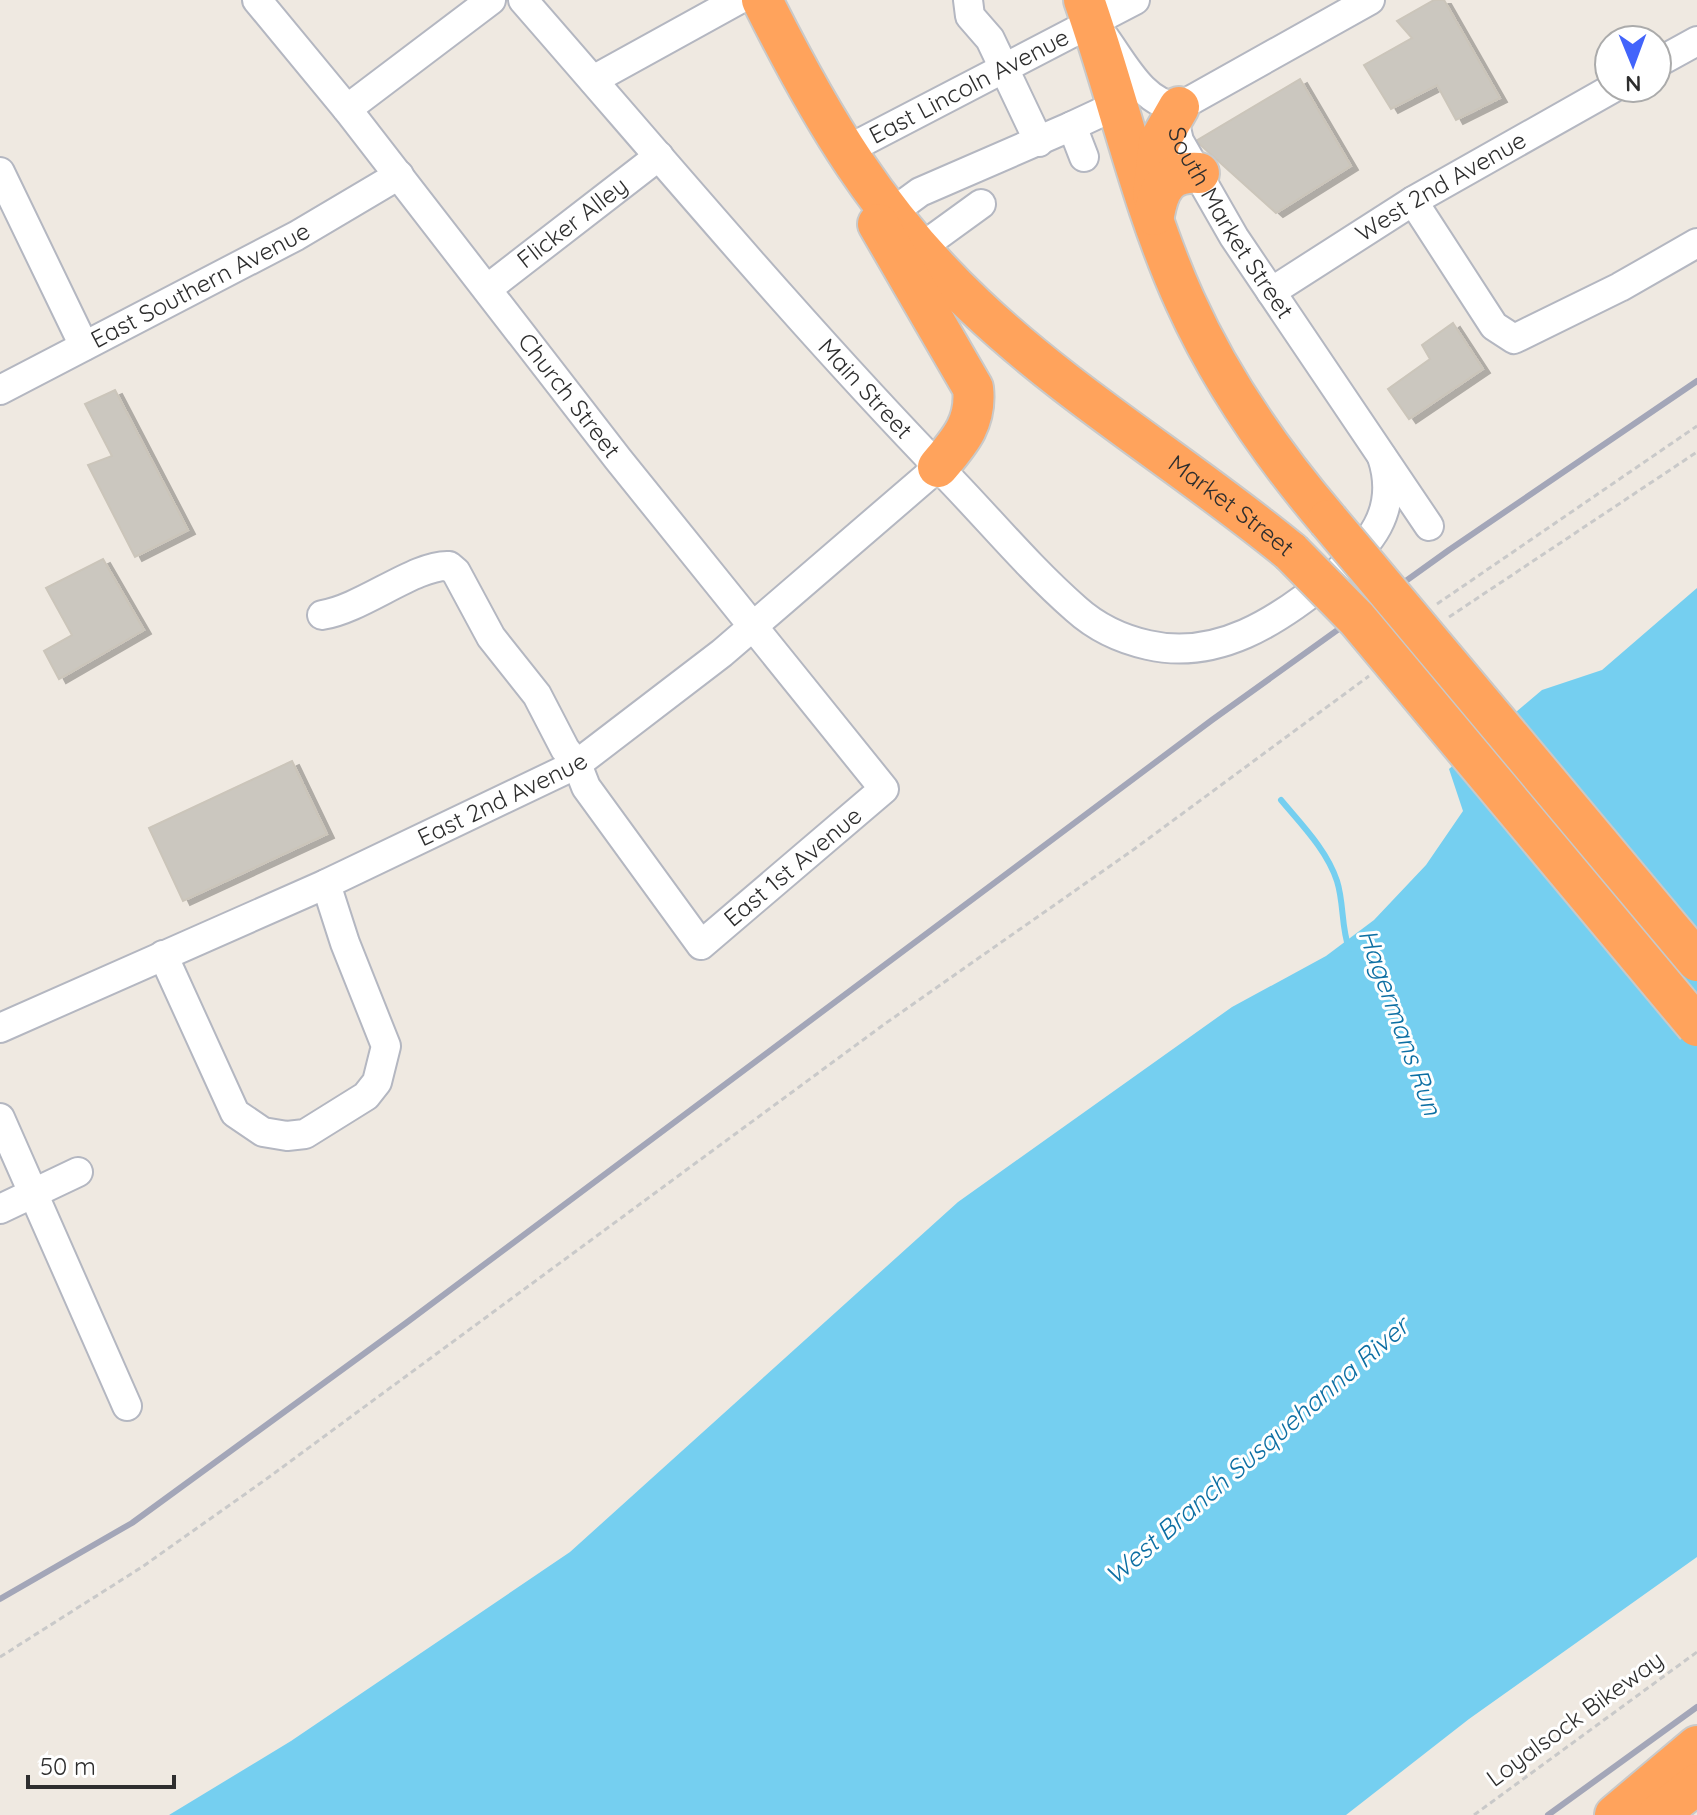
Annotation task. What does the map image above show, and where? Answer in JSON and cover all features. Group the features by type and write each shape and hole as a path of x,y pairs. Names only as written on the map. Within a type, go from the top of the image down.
{"highway":[{"name":"Market Street","path":"762,0 822,116 890,214 919,249 974,305 1034,358 1291,552 1357,619 1697,1026"},
{"path":"1088,11 1153,219 1185,302 1223,374 1283,465 1697,961"},
{"path":"1153,219 1155,157 1164,130 1179,107"},
{"path":"845,151 892,253 963,366 973,388 974,409 967,430 938,467"},
{"path":"1153,219 1161,187 1169,178 1186,172 1199,173"},
{"path":"1615,1815 1697,1746"},
{"path":"1658,1815 1697,1784"}],"street":[{"name":"Church Street","path":"257,0 347,109 884,789"},
{"path":"347,109 491,0"},
{"name":"Main Street","path":"523,0 842,365 1075,608 1117,635 1148,645 1195,648 1242,636 1274,619"},
{"path":"593,80 738,0"},
{"path":"968,0 970,16 990,39 1039,142"},
{"name":"East Lincoln Avenue","path":"845,151 1004,67 1088,11 1135,0"},
{"path":"1179,107 1370,0"},
{"name":"South Market Street","path":"1088,11 1148,95 1163,105 1179,107 1176,132 1234,237 1429,526"},
{"path":"1673,54 1697,41"},
{"name":"West 2nd Avenue","path":"1271,292 1413,201 1593,99"},
{"path":"890,214 920,192 1117,105"},
{"path":"1072,126 1084,157"},
{"name":"Flicker Alley","path":"487,289 659,156"},
{"path":"0,172 84,346"},
{"name":"East Southern Avenue","path":"0,390 296,236 399,175"},
{"path":"1413,201 1494,326 1514,339 1620,287 1697,243"},
{"path":"919,249 981,204"},
{"name":"South Market Street","path":"1274,619 1329,579 1368,540 1388,499 1387,473 1382,457"},
{"name":"East 2nd Avenue","path":"0,1028 326,884 577,764 753,625 938,467"},
{"path":"322,615 365,602 431,568 449,566 491,637 537,695 565,749 577,764"},
{"name":"East 1st Avenue","path":"577,764 586,787 701,945 884,789"},
{"path":"163,955 235,1113 263,1132 287,1136 305,1134 366,1096 377,1082 386,1046 345,943 326,884"},
{"path":"0,1118 127,1406"},
{"path":"0,1209 78,1172"}],"path":[{"path":"1434,606 1697,426"},
{"path":"1447,619 1697,452"},
{"path":"0,1657 142,1567 253,1489 886,1023 1133,850 1373,673"},
{"name":"Loyalsock Bikeway","path":"1474,1815 1697,1652"}],"water":[{"name":"West Branch Susquehanna River","path":"1697,588 1697,1557 1469,1719 1346,1815 169,1815 291,1741 570,1552 958,1202 1232,1007 1326,956 1374,920 1426,865 1463,811 1449,769 1542,690 1602,670"}],"building":[{"path":"1434,0 1444,0 1500,98 1456,120 1437,85 1391,109 1364,65 1412,38 1397,21"},
{"path":"1300,79 1351,166 1276,213 1196,141"},
{"path":"1453,323 1483,369 1409,419 1388,389 1430,359 1422,345"},
{"path":"115,390 188,530 135,557 88,465 112,456 85,404"},
{"path":"103,559 144,630 59,679 44,651 72,635 46,588"},
{"path":"292,761 327,834 183,901 149,828"}],"waterway":[{"name":"Hagermans Run","path":"1281,800 1313,838 1333,870 1349,949"}],"railway":[{"path":"0,1599 132,1523 406,1323 1212,720 1449,550 1697,381"},
{"path":"1548,1815 1697,1707"}]}
